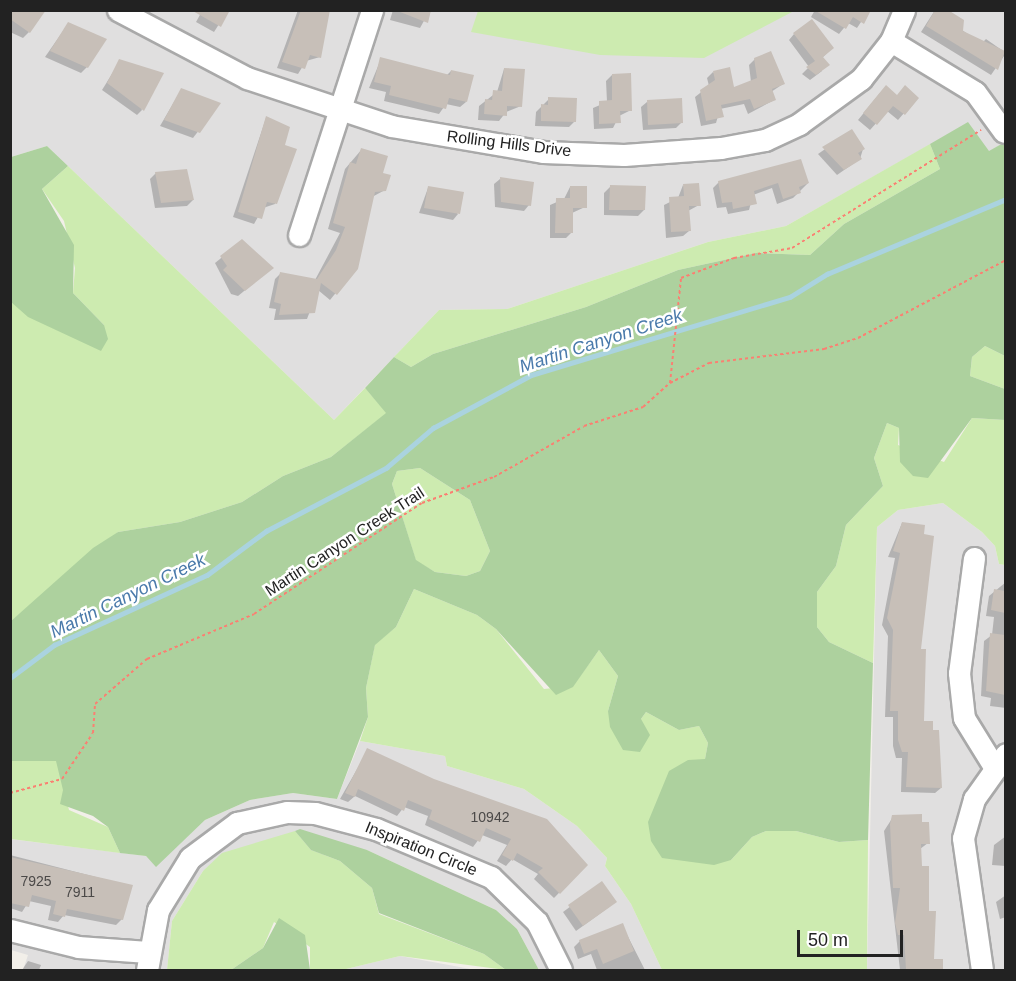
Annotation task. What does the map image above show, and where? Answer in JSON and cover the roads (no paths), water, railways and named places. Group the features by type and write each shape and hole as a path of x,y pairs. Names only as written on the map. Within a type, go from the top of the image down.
{"street":[{"name":"Rolling Hills Drive","path":"118,10 224,68 336,110 391,126 543,152 624,155 721,148 765,140 826,107 861,79 891,41 904,10"},
{"path":"299,235 336,110 372,10"},
{"path":"891,41 975,92 999,126"},
{"path":"974,558 958,673 964,718 999,760 974,799 963,838 982,970"},
{"name":"Inspiration Circle","path":"148,961 166,890 205,845 259,815 315,813 376,829 491,877 537,922 561,970"},
{"path":"10,930 148,961"}],"waterway":[{"name":"Martin Canyon Creek","path":"10,678 54,645 207,575 266,531 386,468 433,428 531,375 790,297 827,274 1006,199"}]}
